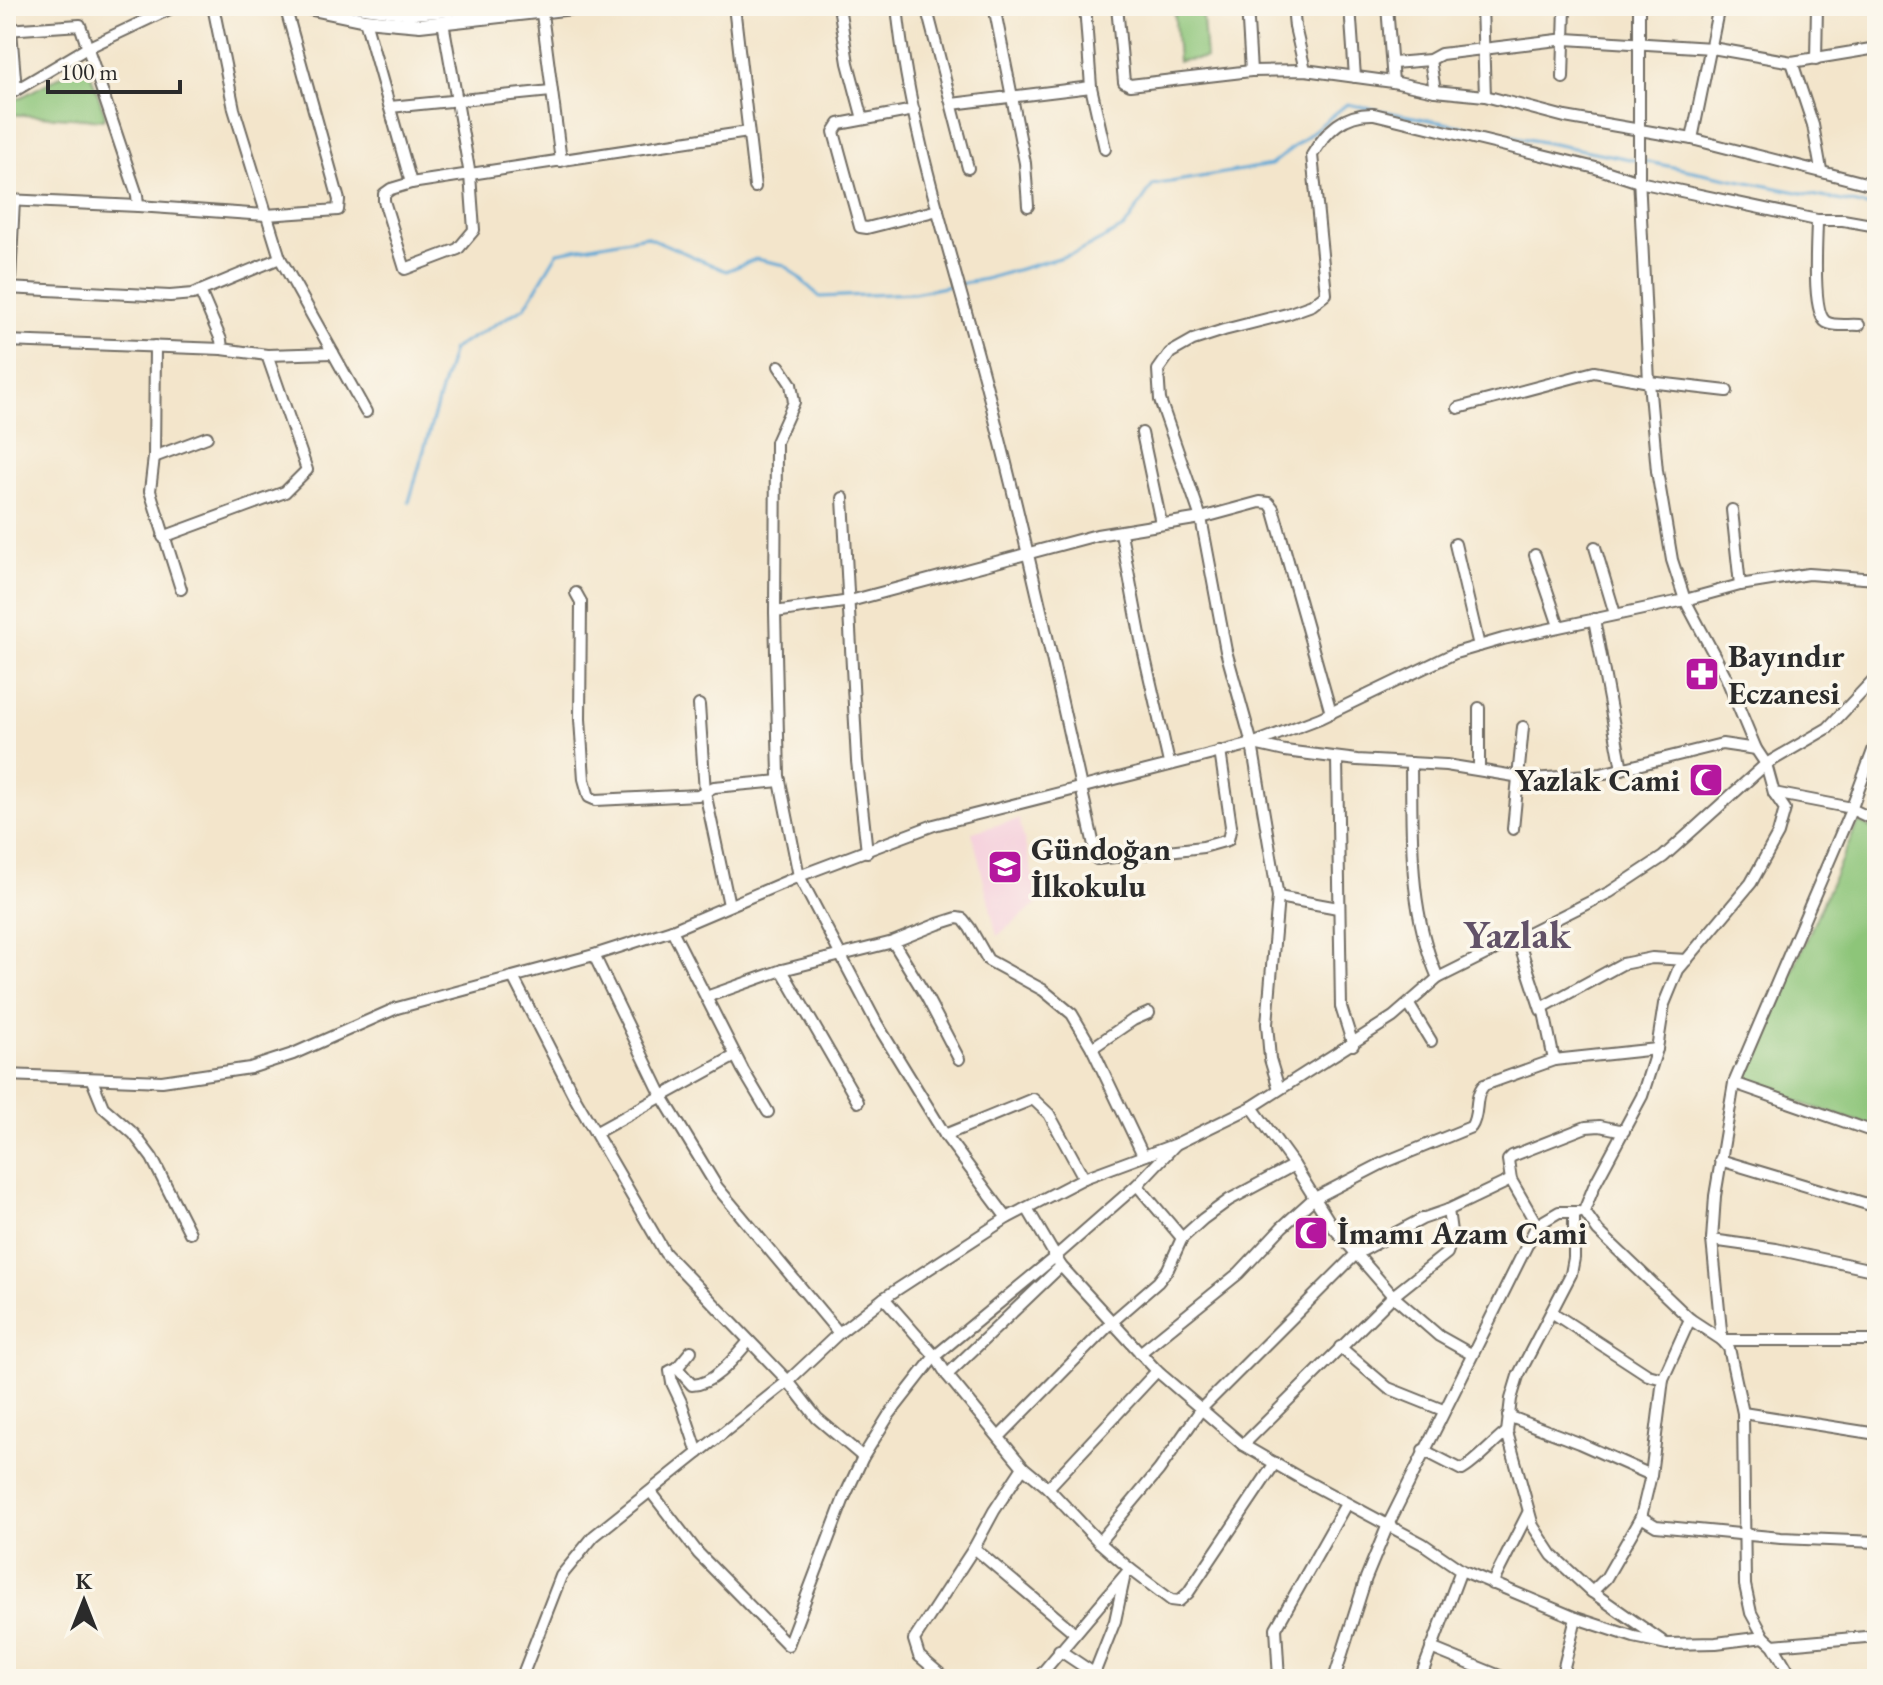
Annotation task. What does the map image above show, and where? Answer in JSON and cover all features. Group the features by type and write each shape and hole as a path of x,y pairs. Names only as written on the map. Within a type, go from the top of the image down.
{"main road":[{"path":"298,6 365,20 420,25 542,9 591,6"},
{"path":"356,6 412,13 502,6"}],"street":[{"path":"9,6 11,93 87,48 176,6"},
{"path":"213,6 234,109 280,258 366,412"},
{"path":"285,6 339,200 338,210 266,215 10,200 6,341 222,349 267,355 333,353"},
{"path":"734,6 755,187"},
{"path":"839,6 848,63 863,119"},
{"path":"897,6 901,53 914,110 1059,678 1097,859 1203,847 1228,840 1231,826 1220,751"},
{"path":"926,6 968,168"},
{"path":"994,6 1025,163 1028,206"},
{"path":"1085,6 1091,87 1105,149"},
{"path":"1117,6 1124,82 1130,85 1251,71 1305,70 1485,96 1565,117 1692,139 1877,186"},
{"path":"1247,6 1251,71"},
{"path":"1293,6 1305,70"},
{"path":"1350,6 1355,77"},
{"path":"1387,6 1393,82"},
{"path":"1482,6 1485,96"},
{"path":"1563,78 1565,6"},
{"path":"1639,6 1639,179 1649,382 1657,471 1672,560 1685,600 1732,690 1756,749 1766,764 1774,793 1785,809 1778,834 1751,883 1678,970 1664,1004 1657,1049 1642,1096 1579,1212 1572,1266 1553,1313 1518,1376 1507,1432 1528,1513 1552,1555 1592,1592 1667,1644"},
{"path":"1692,139 1719,6"},
{"path":"1816,59 1817,6"},
{"path":"542,9 561,161"},
{"path":"365,20 411,183"},
{"path":"443,22 470,175 474,230 458,249 405,269 386,211 384,194 391,189 411,183 470,175 748,132"},
{"path":"9,30 80,25 137,195 138,206"},
{"path":"1393,63 1566,39 1712,48 1792,62 1877,48"},
{"path":"1430,60 1435,91"},
{"path":"1792,62 1813,125 1821,170"},
{"path":"952,104 1091,87"},
{"path":"390,107 551,91"},
{"path":"914,110 839,124 834,132 860,227 867,228 938,210"},
{"path":"1279,1089 1270,1059 1267,1024 1278,897 1252,744 1226,651 1201,518 1160,400 1158,370 1170,353 1193,340 1287,314 1312,305 1326,294 1312,155 1322,138 1343,119 1359,114 1393,118 1431,130 1817,220 1843,220 1877,226"},
{"path":"1817,220 1816,279 1820,313 1826,321 1859,325"},
{"path":"7,288 170,296 200,291 280,258"},
{"path":"200,291 222,349"},
{"path":"155,346 154,457 150,491 181,589"},
{"path":"163,537 285,492 307,470 267,355"},
{"path":"779,366 791,384 794,402 776,442 775,612 780,781 799,876 877,1024 945,1135 1007,1218"},
{"path":"1458,408 1594,372 1727,391"},
{"path":"1142,433 1161,523"},
{"path":"154,457 207,437"},
{"path":"843,498 857,761 867,852"},
{"path":"775,612 850,601 1097,535 1121,533 1161,523 1167,525 1260,502 1269,503 1273,508 1331,713"},
{"path":"1732,510 1740,585"},
{"path":"1121,533 1169,763"},
{"path":"1455,544 1479,646"},
{"path":"1595,547 1615,614"},
{"path":"1535,555 1559,626"},
{"path":"6,1075 162,1081 250,1068 293,1054 397,1008 594,955 672,930 799,876 934,825 1252,744 1331,713 1455,653 1740,585 1808,574 1877,579"},
{"path":"576,593 581,602 580,719 584,779 589,797 596,800 698,795 714,787 780,781"},
{"path":"1594,619 1622,769"},
{"path":"521,1679 561,1576 594,1536 788,1381 839,1333 884,1298 1007,1218 1084,1178 1176,1144 1252,1107 1353,1045 1409,1005 1438,978 1610,892 1663,857 1766,764 1828,728 1877,676"},
{"path":"699,705 705,792 729,905"},
{"path":"1479,708 1479,770"},
{"path":"1513,829 1523,727"},
{"path":"1793,1679 1751,1613 1745,1585 1743,1413 1732,1357 1722,1340 1712,1240 1720,1160 1734,1083 1851,810 1877,740"},
{"path":"1252,744 1337,758 1479,770 1533,779 1622,769 1722,744 1756,749"},
{"path":"1337,758 1341,1007 1353,1045"},
{"path":"1411,763 1413,885 1425,948 1438,978"},
{"path":"1774,793 1851,810 1877,821"},
{"path":"1278,897 1338,908"},
{"path":"706,997 782,970 893,942 938,924 963,919 988,960 1043,990 1072,1014 1092,1048 1143,1155"},
{"path":"672,930 735,1056 768,1112"},
{"path":"1517,937 1541,1010 1622,964 1652,958 1687,960"},
{"path":"893,942 959,1059"},
{"path":"594,955 663,1098 717,1187 839,1333"},
{"path":"782,970 858,1102"},
{"path":"513,977 575,1098 665,1253 788,1381 817,1418 863,1457"},
{"path":"1409,1005 1431,1041"},
{"path":"1543,1007 1554,1060"},
{"path":"1092,1048 1133,1020 1149,1013"},
{"path":"1140,1353 1239,1273 1313,1199 1383,1163 1466,1131 1475,1121 1478,1091 1484,1085 1554,1060 1657,1049"},
{"path":"597,1132 735,1056"},
{"path":"92,1080 103,1107 134,1134 152,1158 190,1233"},
{"path":"1734,1083 1877,1133"},
{"path":"945,1135 1033,1099 1049,1114 1084,1178"},
{"path":"1252,1107 1294,1165 1332,1226 1393,1296 1439,1336 1471,1354"},
{"path":"1537,1225 1511,1180 1508,1160 1586,1127 1600,1126 1624,1131"},
{"path":"947,1375 1176,1144"},
{"path":"1720,1160 1877,1207"},
{"path":"999,1437 1113,1321 1163,1276 1178,1252 1182,1238 1229,1200 1294,1165"},
{"path":"1099,1542 1159,1470 1202,1408 1356,1254 1422,1219 1511,1180"},
{"path":"1137,1185 1182,1238"},
{"path":"1027,1208 1058,1261 1140,1353 1243,1445 1387,1527 1423,1544 1461,1570 1576,1618 1667,1644 1877,1636"},
{"path":"1243,1445 1393,1296 1447,1253 1452,1239 1448,1210"},
{"path":"1334,1679 1366,1578 1387,1527 1537,1225 1559,1212 1579,1212 1690,1319 1722,1340 1877,1340"},
{"path":"1712,1240 1776,1249 1877,1271"},
{"path":"651,1492 698,1553 788,1645 839,1511 863,1457 889,1415 935,1356 1058,1261"},
{"path":"884,1298 935,1356 947,1375 1023,1467 1048,1488 1127,1573 1171,1600 1179,1601 1197,1580 1275,1463"},
{"path":"1553,1313 1648,1375 1663,1379"},
{"path":"1592,1592 1606,1578 1641,1517 1651,1475 1663,1379 1690,1319"},
{"path":"677,1368 692,1385 702,1385 733,1360 749,1341"},
{"path":"1340,1347 1388,1388 1443,1410"},
{"path":"691,1351 677,1368 670,1371 698,1453"},
{"path":"1048,1488 1157,1371"},
{"path":"1743,1413 1877,1434"},
{"path":"1508,1416 1651,1475"},
{"path":"1423,1450 1462,1470 1471,1466 1483,1450 1507,1432"},
{"path":"946,1679 919,1656 914,1640 1023,1467"},
{"path":"1279,1679 1276,1628 1346,1504"},
{"path":"1492,1584 1528,1513"},
{"path":"1641,1517 1656,1526 1794,1539 1877,1542"},
{"path":"974,1548 1075,1633"},
{"path":"1420,1679 1461,1570"},
{"path":"1037,1679 1127,1573"},
{"path":"1059,1650 1094,1676 1115,1621 1127,1573"},
{"path":"1561,1679 1576,1618"},
{"path":"1431,1648 1507,1679"}],"shaded area":[{"name":"Gündoğan İlkokulu","path":"1019,819 1039,902 997,936 972,832"}],"green space":[{"path":"1174,6 1202,6 1206,58 1178,61"},
{"path":"83,64 88,66 105,115 103,120 6,114 6,105"},
{"path":"1858,822 1877,831 1877,1128 1743,1084"}],"waterway":[{"path":"409,502 453,349 525,307 558,252 646,236 726,271 756,259 785,265 820,297 914,293 985,279 1076,253 1125,227 1153,185 1271,165 1347,104 1635,160"},
{"path":"1643,161 1877,208"}],"place":[{"name":"Bayındır Eczanesi","path":"1702,674"},
{"name":"Yazlak Cami","path":"1706,780"},
{"name":"Gündoğan İlkokulu","path":"1005,867"},
{"name":"İmamı Azam Cami","path":"1311,1233"}],"district":[{"name":"Yazlak","path":"1517,934"}]}
